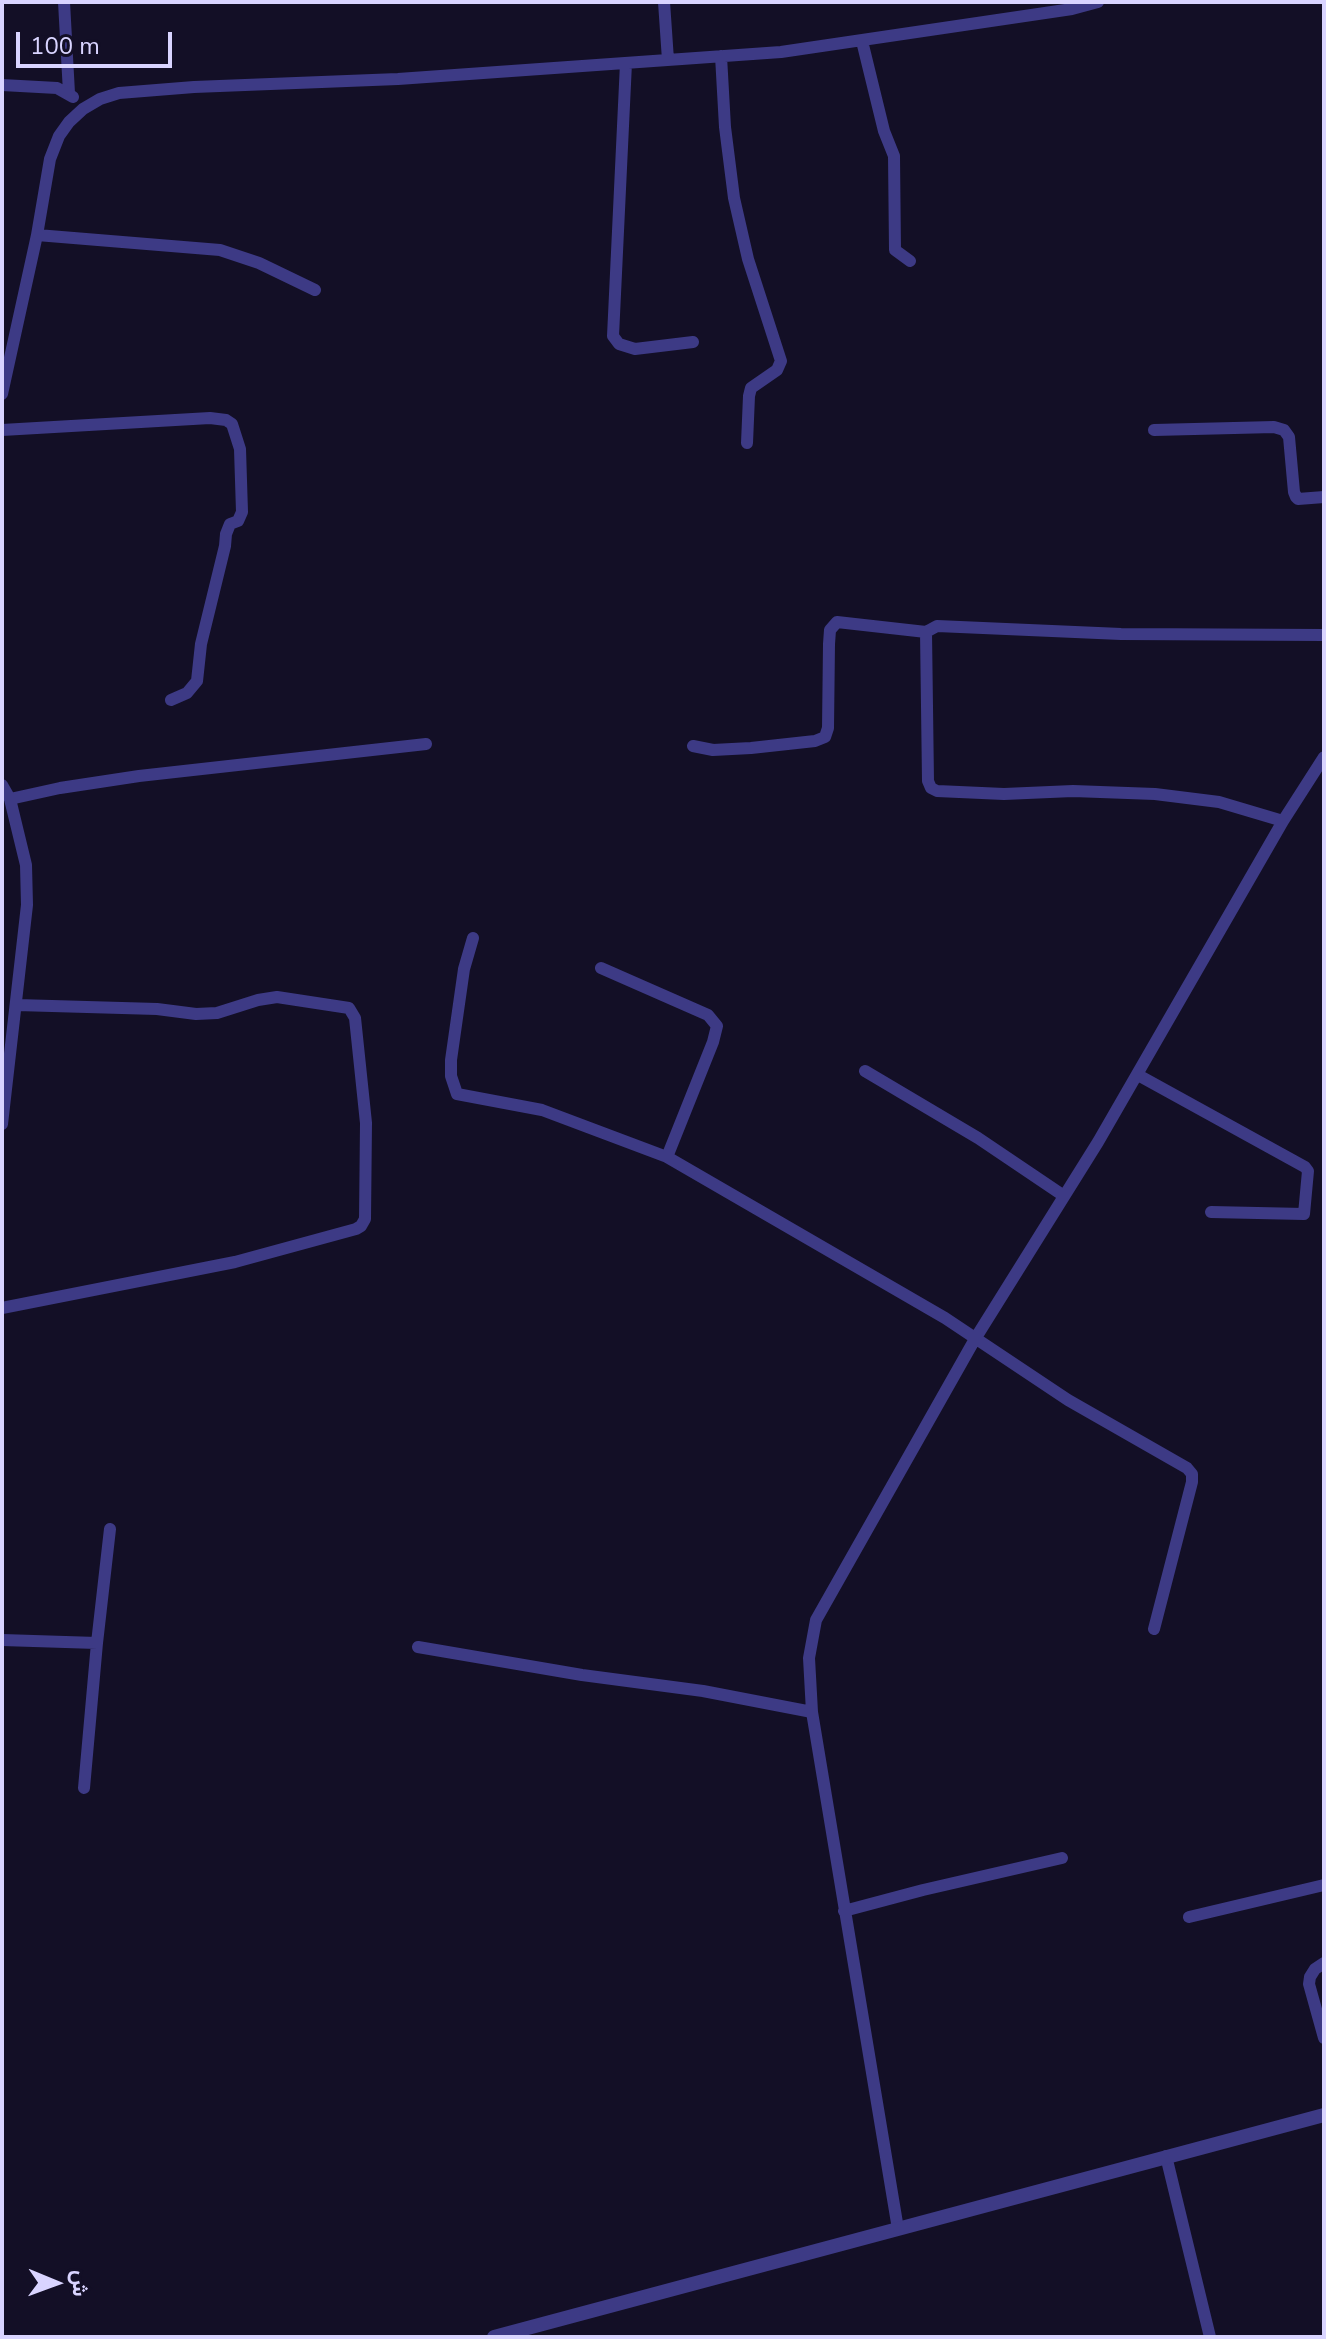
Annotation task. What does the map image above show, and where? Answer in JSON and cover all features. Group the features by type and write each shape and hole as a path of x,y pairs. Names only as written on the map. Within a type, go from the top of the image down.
{"street":[{"path":"64,2 69,93"},
{"path":"664,2 668,60"},
{"path":"2,394 37,235 50,159 59,136 83,109 100,99 119,93 398,79 721,56 862,41 1072,9 1098,2"},
{"path":"862,41 884,131 894,156 895,250 910,261"},
{"path":"721,56 725,127 734,198 748,259 781,361 777,370 751,388 747,443"},
{"path":"626,63 613,336 619,344 635,349 693,342"},
{"path":"2,85 57,88 69,93 83,109"},
{"path":"37,235 220,250 259,263 315,290"},
{"path":"2,321 17,321"},
{"path":"2,430 210,418 232,424 240,449 242,512 238,521 230,524 226,534 201,644 197,681 187,693 171,700"},
{"path":"1154,430 1274,427 1284,430 1289,437 1296,497 1324,497"},
{"path":"693,746 724,750 821,739 828,728 829,644 834,623 855,622 894,630 926,632 937,626 1121,634 1324,635"},
{"path":"926,632 928,781 931,788 937,791 1004,794 1073,791 1155,794 1219,802 1283,821"},
{"path":"10,799 139,776 426,744"},
{"path":"898,2229 812,1712 809,1658 816,1620 975,1339 1138,1075 1283,821 1324,757"},
{"path":"2,785 10,799 26,865 26,927 2,1124"},
{"path":"473,938 464,969 452,1051 451,1076 457,1094 542,1110 667,1157 945,1318 1068,1400 1187,1468 1192,1474 1192,1482 1154,1629"},
{"path":"601,968 708,1015 717,1026 667,1157"},
{"path":"2,1308 249,1258 356,1229 365,1219 366,1123 355,1018 349,1008 277,997 217,1013 196,1014 157,1009 17,1005"},
{"path":"865,1071 978,1138 1064,1196"},
{"path":"1138,1075 1308,1171 1304,1214 1211,1212"},
{"path":"84,1788 110,1529"},
{"path":"2,1640 97,1643"},
{"path":"418,1647 582,1675 703,1691 812,1712"},
{"path":"844,1911 1062,1858"},
{"path":"1189,1917 1324,1885"},
{"path":"1324,1963 1315,1969 1309,1984 1324,2038"},
{"path":"494,2337 1324,2115"},
{"path":"1166,2156 1210,2337"}]}
